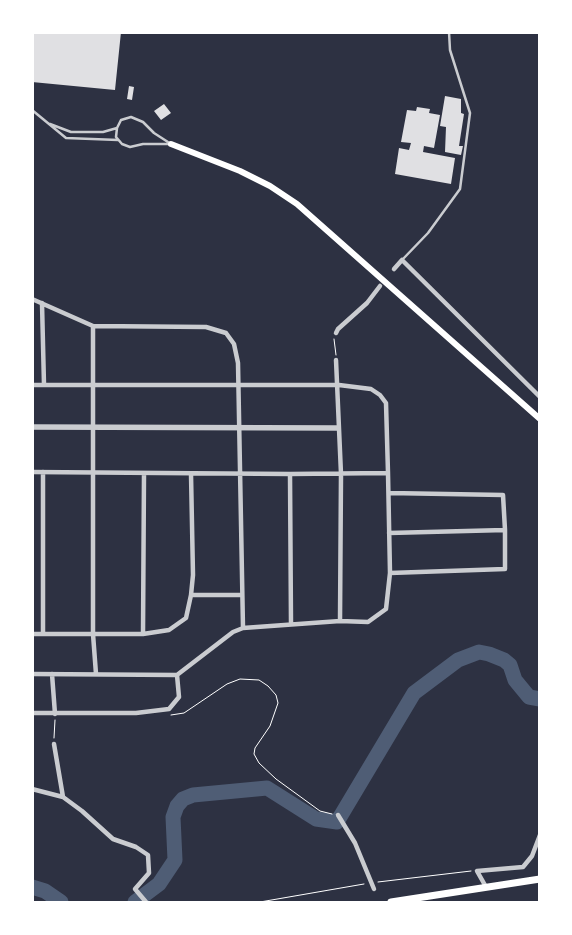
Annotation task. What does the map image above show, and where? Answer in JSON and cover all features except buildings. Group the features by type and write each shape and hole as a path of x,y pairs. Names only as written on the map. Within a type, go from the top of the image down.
{"main road":[{"path":"172,144 240,171 270,186 297,204 540,419"},
{"path":"392,902 434,899 486,887 540,879"}],"street":[{"path":"394,269 402,260 540,397"},
{"path":"336,333 367,303 380,286"},
{"path":"32,299 93,326 206,327 226,333 234,344 238,363 243,628"},
{"path":"42,303 44,385"},
{"path":"93,326 93,634 96,674"},
{"path":"336,360 339,386 340,621"},
{"path":"32,385 339,386 371,389 380,395 386,403 390,574 386,609 368,622 340,621 243,628 233,632 178,675 32,674"},
{"path":"32,427 338,428"},
{"path":"32,472 93,474 388,473"},
{"path":"43,472 43,634"},
{"path":"142,634 144,473"},
{"path":"32,634 142,634 168,630 186,618 192,595 191,474"},
{"path":"290,474 290,624"},
{"path":"389,493 503,494 505,530 505,569 390,574"},
{"path":"389,532 505,530"},
{"path":"192,595 242,595"},
{"path":"52,674 55,714"},
{"path":"32,713 136,714 169,709 179,697 178,675"},
{"path":"54,744 63,797"},
{"path":"32,789 63,797 82,811 113,839 136,847 148,855 149,873 135,889 146,902"},
{"path":"338,815 355,844 374,889"},
{"path":"486,887 477,870 523,866 532,856 540,835"}],"lane":[{"path":"402,260 428,234 460,189 470,113 450,50 449,32"},
{"path":"32,110 69,138 118,140 130,147 143,144 172,144"},
{"path":"47,122 71,132 103,132 117,128 125,118 136,118 156,135 172,144"},
{"path":"117,128 118,140"}],"path":[{"path":"336,333 334,339 336,360"},
{"path":"166,715 184,713 227,684 240,679 259,680 276,695 278,702 276,713 255,748 254,754 259,763 276,780 320,811 338,815"},
{"path":"54,744 55,714"},
{"path":"260,902 371,883 477,870"}],"waterway":[{"path":"135,902 159,884 175,860 173,817 177,806 183,799 193,795 267,788 316,819 337,822 414,693 458,660 479,652 504,660 510,665 515,680 529,697 540,699"},
{"path":"32,887 45,891 61,902"}]}
